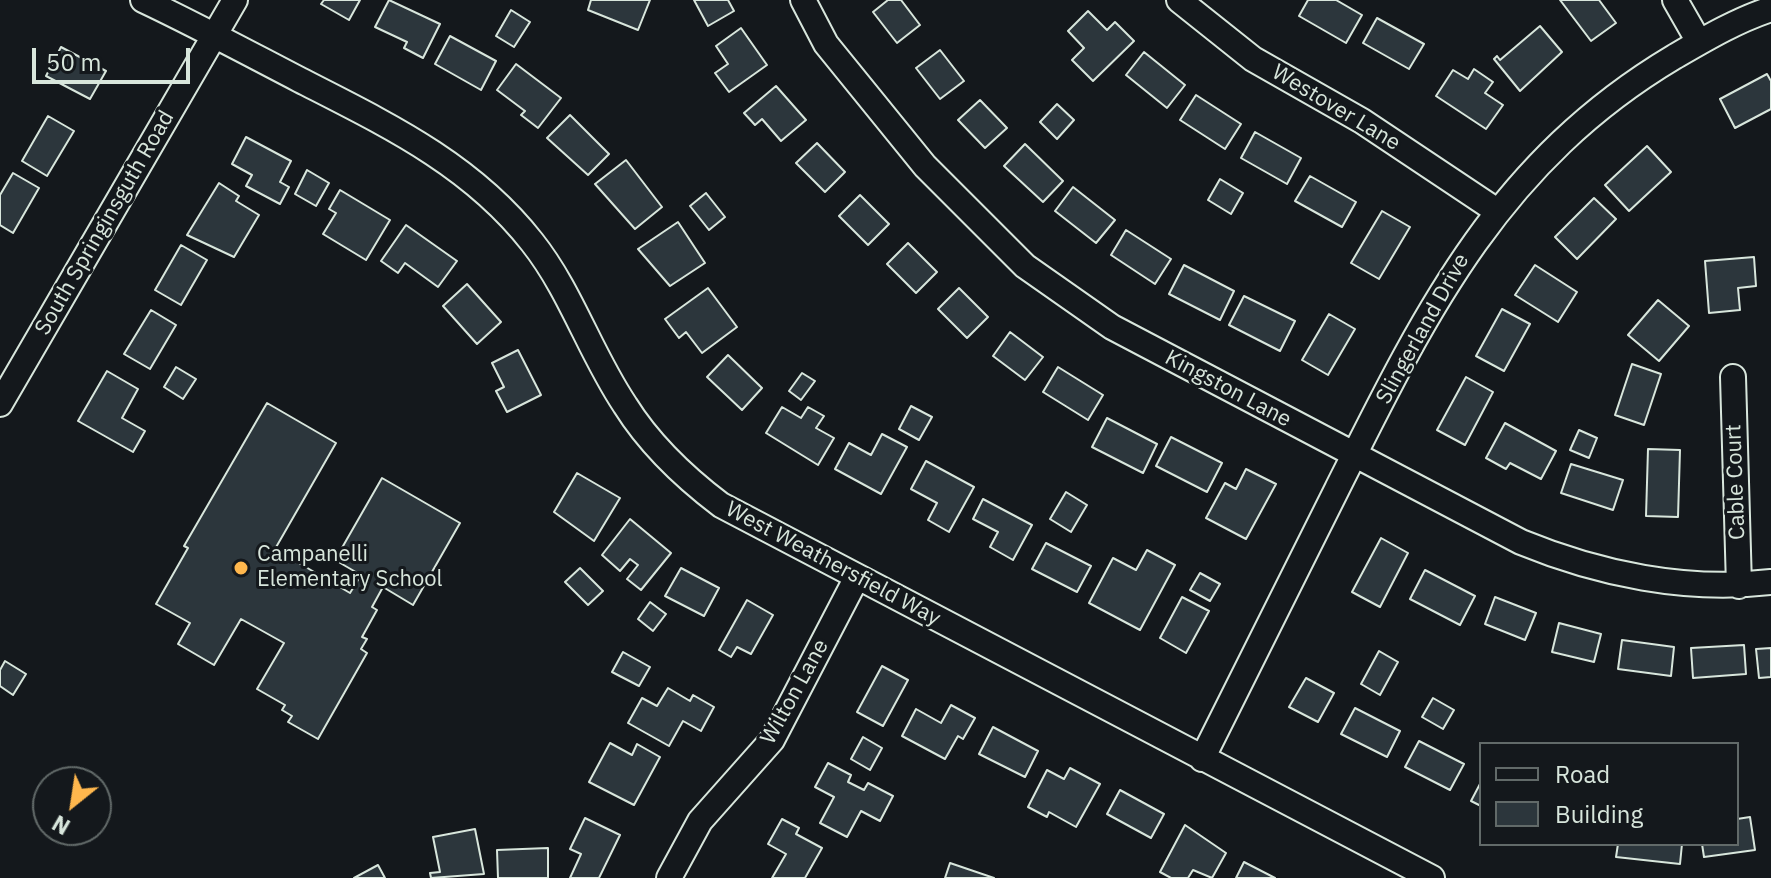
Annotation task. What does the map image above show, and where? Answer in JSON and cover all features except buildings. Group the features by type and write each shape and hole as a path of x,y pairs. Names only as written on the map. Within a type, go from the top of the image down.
{"street":[{"name":"West Weathersfield Way","path":"143,0 407,135 459,169 503,209 533,243 554,273 624,404 673,464 696,485 749,522 1432,878"},
{"name":"South Springinsguth Road","path":"0,404 235,0"},
{"name":"Kingston Lane","path":"803,0 826,44 925,166 1025,266 1112,327 1354,455 1555,556 1641,577 1739,586 1771,582"},
{"name":"Westover Lane","path":"1179,0 1253,59 1362,121 1497,211"},
{"path":"1675,0 1699,42"},
{"name":"Slingerland Drive","path":"1202,759 1436,299 1497,211 1561,140 1601,105 1699,42 1771,9"},
{"name":"Cable Court","path":"1733,377 1739,586"},
{"name":"Wilton Lane","path":"669,878 700,821 772,740 857,577"}],"place":[{"name":"Campanelli Elementary School","path":"241,568"}]}
